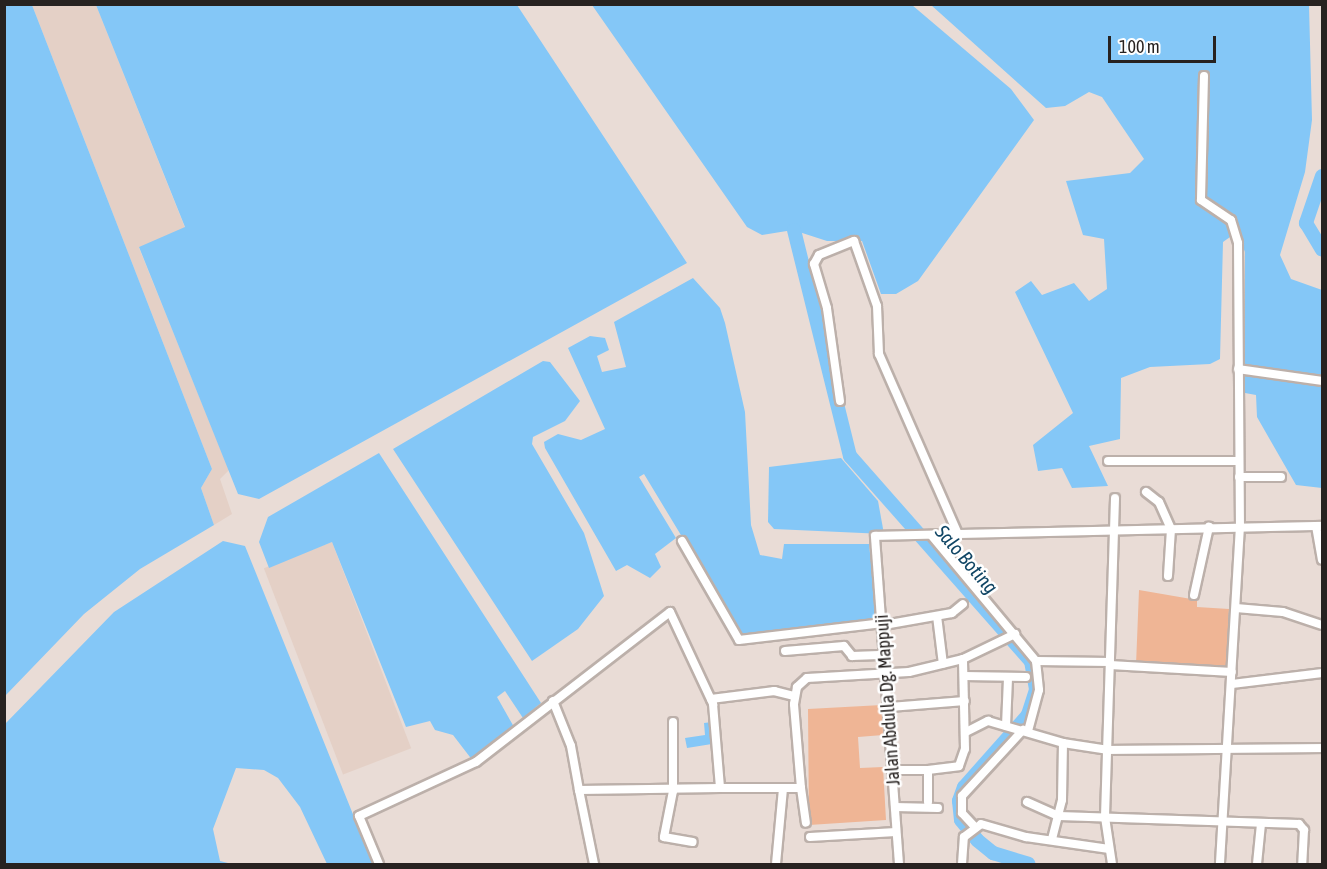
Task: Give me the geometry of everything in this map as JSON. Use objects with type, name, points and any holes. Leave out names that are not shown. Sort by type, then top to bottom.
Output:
[{"type":"street","points":[[1204,76],[1201,200],[1231,220],[1238,243],[1240,526],[1220,864]]},
{"type":"street","points":[[840,401],[827,308],[814,260],[854,241],[877,306],[879,354],[958,534]]},
{"type":"street","points":[[1238,369],[1323,381]]},
{"type":"street","points":[[1108,461],[1238,461]]},
{"type":"street","points":[[1239,477],[1281,477]]},
{"type":"street","points":[[1146,492],[1159,502],[1171,529],[1168,576]]},
{"type":"street","points":[[1113,864],[1105,817],[1115,498]]},
{"type":"street","points":[[929,536],[1115,529],[1319,526],[1323,559]]},
{"type":"street","points":[[1194,596],[1209,527]]},
{"type":"street","name":"Jalan Abdulla Dg. Mappuji","points":[[899,864],[884,624],[875,536],[929,536]]},
{"type":"street","points":[[929,536],[1036,661],[1039,690],[1024,730],[963,793],[962,813],[973,828]]},
{"type":"street","points":[[682,541],[739,640],[937,616],[963,604]]},
{"type":"street","points":[[1236,608],[1283,612],[1323,625]]},
{"type":"street","points":[[379,864],[358,816],[476,762],[670,612],[711,699],[720,788]]},
{"type":"street","points":[[937,616],[943,664]]},
{"type":"street","points":[[806,823],[794,696],[801,682],[817,676],[887,676],[943,664],[963,659],[1014,635]]},
{"type":"street","points":[[784,651],[844,646],[852,656],[886,655]]},
{"type":"street","points":[[894,770],[928,770],[959,766],[966,732],[963,659]]},
{"type":"street","points":[[1036,661],[1110,663],[1232,672]]},
{"type":"street","points":[[1232,684],[1323,673]]},
{"type":"street","points":[[964,676],[1026,677]]},
{"type":"street","points":[[1008,678],[1008,726]]},
{"type":"street","points":[[711,699],[774,691],[794,696]]},
{"type":"street","points":[[554,701],[571,746],[594,864]]},
{"type":"street","points":[[890,707],[965,701]]},
{"type":"street","points":[[966,732],[986,721],[1063,743],[1108,750],[1322,750]]},
{"type":"street","points":[[673,722],[673,791],[664,837],[693,842]]},
{"type":"street","points":[[1052,840],[1059,816],[1063,743]]},
{"type":"street","points":[[928,770],[928,802]]},
{"type":"street","points":[[579,790],[673,791],[720,788],[801,788]]},
{"type":"street","points":[[776,864],[783,788]]},
{"type":"street","points":[[1027,802],[1059,816],[1302,825],[1302,864]]},
{"type":"street","points":[[895,807],[938,808]]},
{"type":"street","points":[[962,864],[964,837],[981,824],[1052,840],[1109,849]]},
{"type":"street","points":[[1257,864],[1261,824]]},
{"type":"street","points":[[810,837],[896,832]]},
{"type":"shaded area","points":[[32,5],[96,5],[185,228],[139,248],[229,470],[220,479],[232,514],[214,525],[201,488],[212,469]]},
{"type":"shaded area","points":[[332,542],[411,748],[343,774],[264,568]]},
{"type":"shaded area","points":[[1139,590],[1197,600],[1197,607],[1229,609],[1226,670],[1136,665]]},
{"type":"shaded area","points":[[882,705],[883,735],[858,737],[860,768],[883,767],[886,820],[809,825],[808,709]]},
{"type":"water","points":[[4,5],[32,5],[212,469],[201,488],[214,525],[140,569],[84,614],[5,696]]},
{"type":"water","points":[[96,5],[517,5],[687,263],[259,499],[238,494],[139,247],[185,227]]},
{"type":"water","points":[[592,5],[912,5],[1011,89],[1034,120],[918,281],[896,294],[881,294],[862,241],[827,241],[793,230],[762,235],[747,227]]},
{"type":"water","points":[[931,5],[1309,5],[1312,120],[1305,172],[1280,255],[1291,279],[1322,290],[1322,488],[1296,485],[1257,417],[1256,395],[1245,393],[1245,252],[1237,232],[1223,242],[1220,359],[1210,364],[1150,367],[1121,378],[1120,439],[1089,446],[1108,486],[1072,488],[1062,468],[1038,471],[1033,445],[1073,413],[1015,292],[1031,281],[1042,295],[1074,283],[1089,301],[1107,289],[1104,239],[1083,235],[1066,181],[1130,173],[1144,159],[1102,97],[1089,92],[1065,106],[1046,108]]},
{"type":"water","points":[[693,278],[720,308],[725,323],[745,412],[751,525],[760,555],[782,559],[784,544],[869,544],[877,617],[873,622],[742,636],[644,474],[639,477],[676,538],[655,554],[661,567],[650,578],[627,565],[616,571],[545,448],[544,442],[558,434],[581,440],[605,429],[568,348],[590,336],[605,338],[609,350],[597,356],[602,372],[626,367],[614,322]]},
{"type":"water","points":[[543,361],[550,362],[580,401],[565,421],[533,437],[532,444],[584,533],[604,596],[578,629],[532,661],[393,449]]},
{"type":"water","points":[[379,453],[541,703],[523,718],[505,691],[497,697],[514,727],[473,761],[453,735],[435,730],[430,721],[406,727],[332,542],[269,568],[259,542],[268,517]]},
{"type":"water","points":[[841,458],[878,501],[884,534],[774,529],[768,522],[769,467]]},
{"type":"water","points":[[223,541],[245,546],[373,864],[327,864],[300,807],[278,778],[264,770],[236,768],[213,829],[220,861],[232,864],[5,864],[5,724],[114,612]]},
{"type":"water","points":[[712,722],[718,743],[687,748],[685,738],[705,735],[704,723]]},
{"type":"waterway","name":"Salo Boting","points":[[1322,176],[1306,223],[1322,250]]},
{"type":"waterway","name":"Salo Boting","points":[[794,230],[850,456],[1031,661],[1036,690],[1028,715],[964,787],[959,801],[961,820],[977,840],[993,853],[1028,864]]}]
